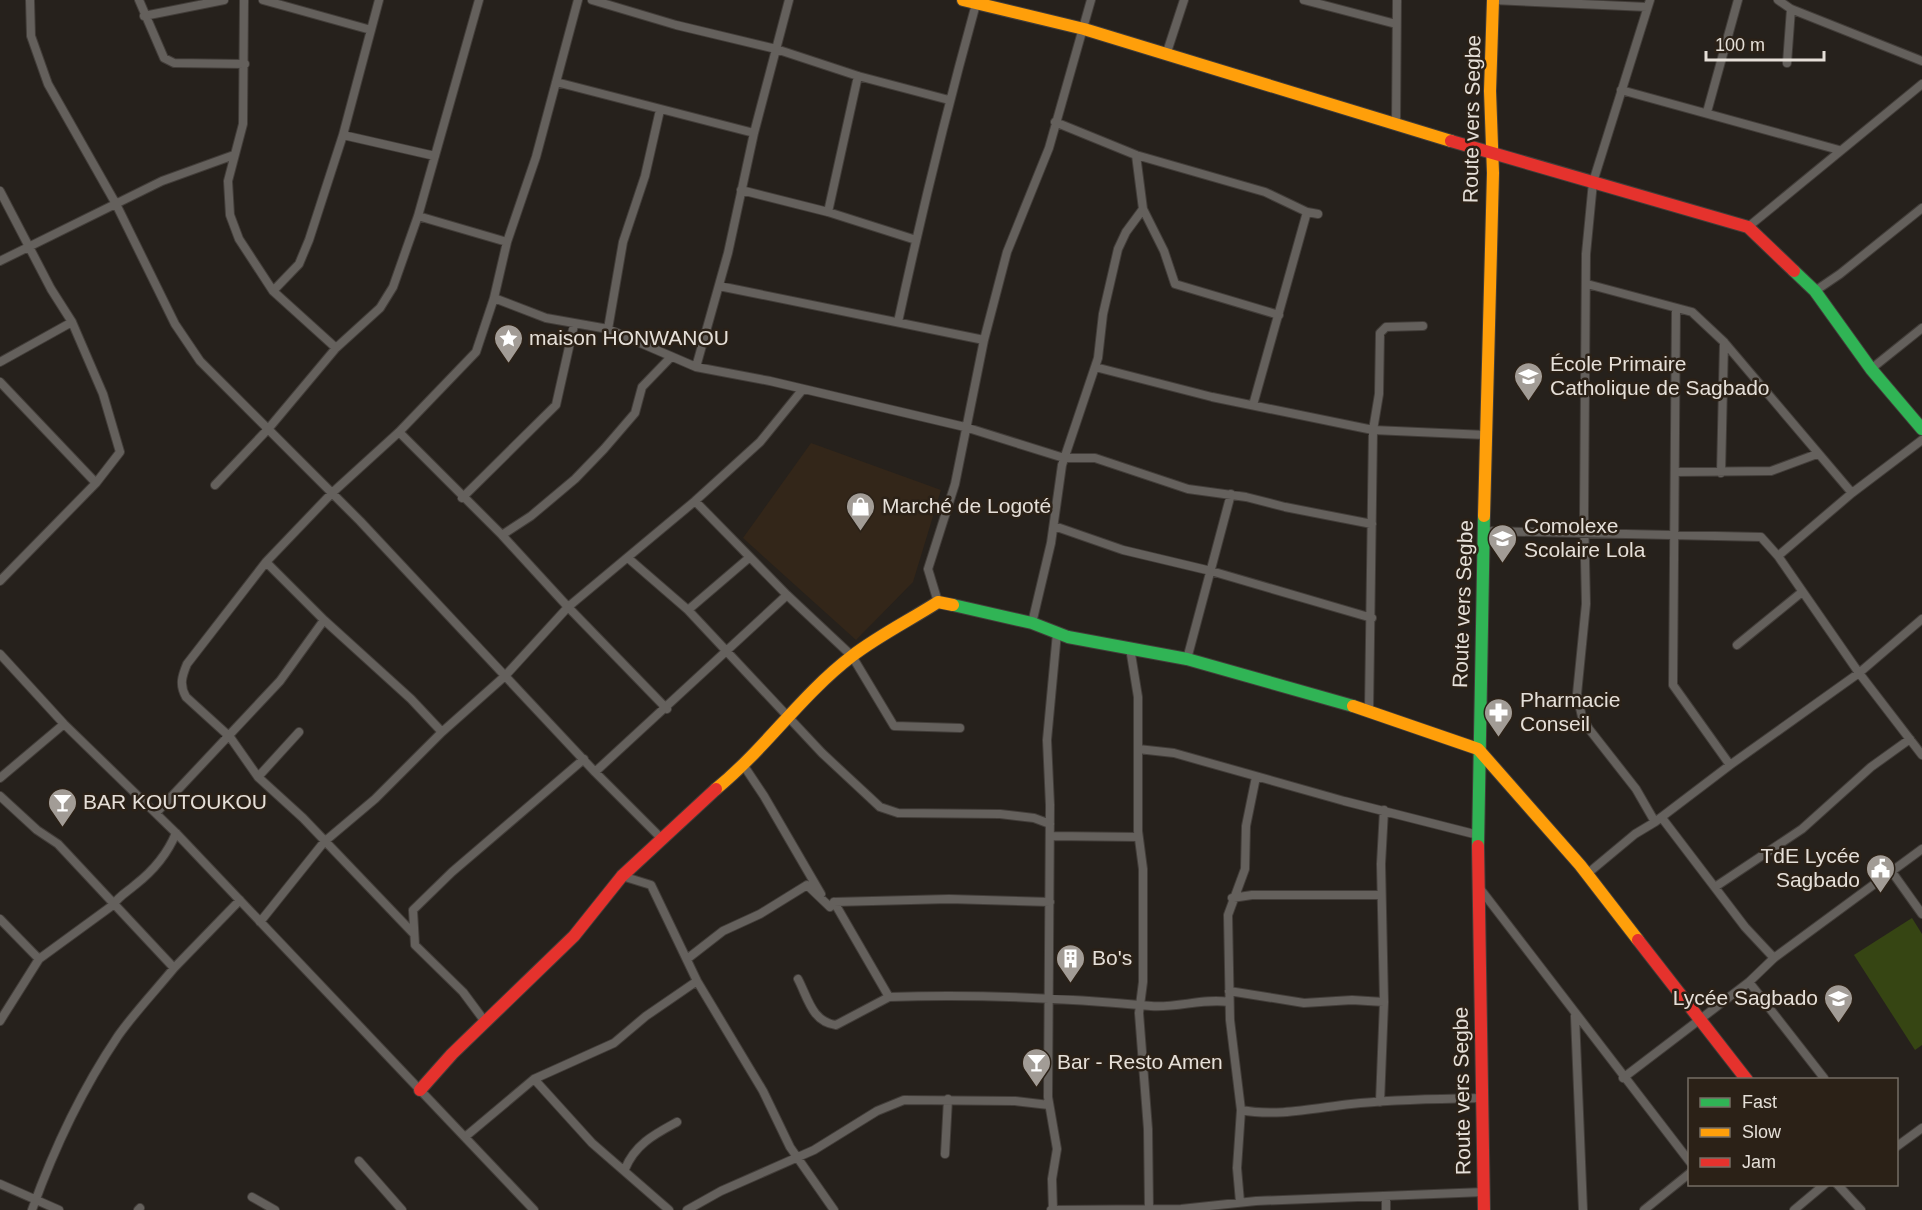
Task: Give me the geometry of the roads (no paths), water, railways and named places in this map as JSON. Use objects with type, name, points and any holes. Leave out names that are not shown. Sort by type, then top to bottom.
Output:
[{"type":"street","points":[[30,0],[31,36],[37,58],[71,126],[116,204],[175,324],[200,361],[332,493],[662,839]]},
{"type":"street","points":[[139,0],[164,58],[174,63],[245,64]]},
{"type":"street","points":[[144,16],[224,0]]},
{"type":"street","points":[[244,0],[243,123],[226,196],[230,215],[239,239],[273,291],[336,348]]},
{"type":"street","points":[[263,0],[371,30]]},
{"type":"street","points":[[273,291],[299,264],[343,135],[379,0]]},
{"type":"street","points":[[215,485],[269,428],[336,348],[380,308],[393,287],[418,216],[479,0]]},
{"type":"street","points":[[413,933],[303,818],[258,777],[230,737],[186,697],[182,690],[182,675],[266,562],[332,493],[399,432],[476,352],[494,298],[507,242],[536,157],[578,0]]},
{"type":"street","points":[[592,0],[676,25],[776,49],[858,76],[949,100]]},
{"type":"street","points":[[696,367],[719,286],[754,134],[789,0]]},
{"type":"street","points":[[963,0],[1084,29],[1492,154],[1748,227],[1815,291],[1871,369],[1922,429]]},
{"type":"street","points":[[938,602],[928,568],[955,484],[984,340],[1007,252],[1049,148],[1084,29],[1090,0]]},
{"type":"street","points":[[1166,56],[1184,0]]},
{"type":"street","points":[[1304,0],[1396,24]]},
{"type":"street","points":[[1396,125],[1397,0]]},
{"type":"street","points":[[1494,0],[1649,4],[1593,182],[1586,254],[1586,604],[1578,702],[1589,729],[1745,927],[1774,958]]},
{"type":"street","name":"Route vers Segbe","points":[[1484,1210],[1478,749],[1485,531],[1492,154],[1490,91],[1494,0]]},
{"type":"street","points":[[1707,111],[1738,0]]},
{"type":"street","points":[[1778,0],[1791,9],[1922,61]]},
{"type":"street","points":[[898,322],[934,173],[938,142],[976,4]]},
{"type":"street","points":[[1787,63],[1791,9]]},
{"type":"street","points":[[828,212],[858,76]]},
{"type":"street","points":[[556,82],[754,134]]},
{"type":"street","points":[[1748,227],[1922,84]]},
{"type":"street","points":[[1621,90],[1707,111],[1839,150]]},
{"type":"street","points":[[608,330],[623,242],[645,176],[660,110]]},
{"type":"street","points":[[1055,122],[1136,155],[1265,192],[1307,212],[1318,214]]},
{"type":"street","points":[[343,135],[435,156]]},
{"type":"street","points":[[0,261],[162,181],[234,155]]},
{"type":"street","points":[[1136,155],[1143,209],[1164,251],[1174,284],[1279,315]]},
{"type":"street","points":[[741,190],[828,212],[916,240]]},
{"type":"street","points":[[0,191],[72,322],[103,394],[120,452],[96,483],[0,581]]},
{"type":"street","points":[[1815,291],[1840,274],[1922,208]]},
{"type":"street","points":[[1032,623],[1054,526],[1064,458],[1095,367],[1119,249],[1126,232],[1143,209]]},
{"type":"street","points":[[1253,405],[1307,212]]},
{"type":"street","points":[[418,216],[507,242]]},
{"type":"street","points":[[1587,284],[1692,312],[1724,342],[1852,493]]},
{"type":"street","points":[[719,286],[984,340]]},
{"type":"street","points":[[494,298],[574,325],[608,330],[696,367],[803,389],[965,427],[1064,458],[1095,458],[1167,483],[1372,524]]},
{"type":"street","points":[[1676,308],[1673,685],[1730,765]]},
{"type":"street","points":[[0,362],[72,322]]},
{"type":"street","points":[[462,498],[556,405],[574,325]]},
{"type":"street","points":[[1369,710],[1373,430],[1379,394],[1381,330],[1386,327],[1423,326]]},
{"type":"street","points":[[1871,369],[1922,328]]},
{"type":"street","points":[[1721,473],[1724,342]]},
{"type":"street","points":[[502,535],[549,501],[604,449],[634,413],[642,387],[671,357]]},
{"type":"street","points":[[1095,367],[1212,397],[1373,430],[1486,435]]},
{"type":"street","points":[[0,382],[96,483]]},
{"type":"street","points":[[260,921],[324,842],[375,799],[442,732],[505,675],[568,607],[695,501],[760,442],[803,389]]},
{"type":"street","points":[[399,432],[462,498],[502,535],[667,709]]},
{"type":"street","points":[[1778,556],[1852,493],[1922,440]]},
{"type":"street","points":[[1675,472],[1771,471],[1817,454]]},
{"type":"street","points":[[1186,658],[1231,494]]},
{"type":"street","points":[[695,501],[787,595],[852,656],[894,726],[960,728]]},
{"type":"street","points":[[1054,526],[1123,550],[1211,571],[1372,618]]},
{"type":"street","points":[[1485,531],[1761,537],[1778,556],[1859,673],[1922,755]]},
{"type":"street","points":[[688,610],[750,557]]},
{"type":"street","points":[[628,558],[688,610],[822,753],[887,811],[913,814],[1020,815],[1050,824]]},
{"type":"street","points":[[266,562],[324,620],[411,699],[442,732]]},
{"type":"street","points":[[1737,645],[1802,592]]},
{"type":"street","points":[[596,772],[667,709],[724,651],[787,595]]},
{"type":"street","points":[[420,1090],[452,1054],[574,936],[622,876],[691,810],[744,766],[788,715],[852,656],[938,602],[1032,623],[1057,633],[1186,658],[1369,710],[1478,749],[1587,874],[1745,1078]]},
{"type":"street","points":[[1587,874],[1635,834],[1659,820],[1730,765],[1859,673],[1922,619]]},
{"type":"street","points":[[156,813],[230,737],[280,681],[324,620]]},
{"type":"street","points":[[1057,633],[1047,740],[1050,824],[1049,1105],[1056,1135],[1052,1210],[1181,1209],[1240,1202],[1484,1192]]},
{"type":"street","points":[[1130,648],[1138,687],[1138,837],[1143,869],[1143,982],[1140,1004],[1142,1077],[1148,1129],[1149,1209]]},
{"type":"street","points":[[0,654],[64,724],[176,833],[534,1210]]},
{"type":"street","points":[[0,778],[64,724]]},
{"type":"street","points":[[258,777],[300,732]]},
{"type":"street","points":[[1715,887],[1802,829],[1871,767],[1910,739]]},
{"type":"street","points":[[1138,749],[1174,753],[1256,777],[1478,835]]},
{"type":"street","points":[[486,1023],[463,992],[415,945],[413,910],[452,872],[584,759]]},
{"type":"street","points":[[744,766],[890,997]]},
{"type":"street","points":[[1240,1202],[1237,1157],[1241,1110],[1229,1002],[1228,915],[1232,898],[1245,869],[1246,826],[1256,777]]},
{"type":"street","points":[[0,796],[38,830],[58,844],[174,968]]},
{"type":"street","points":[[1380,1102],[1384,1002],[1381,895],[1384,810]]},
{"type":"street","points":[[0,1021],[39,959],[113,905],[118,897],[156,866],[176,833]]},
{"type":"street","points":[[1050,836],[1138,837]]},
{"type":"street","points":[[1623,1078],[1749,981],[1774,958],[1922,849]]},
{"type":"street","points":[[1892,872],[1922,914]]},
{"type":"street","points":[[622,876],[651,885],[697,981],[763,1091],[798,1158],[834,1210]]},
{"type":"street","points":[[687,959],[723,931],[760,914],[807,885],[832,905],[948,899],[1050,902]]},
{"type":"street","points":[[1478,885],[1688,1161]]},
{"type":"street","points":[[1232,898],[1252,895],[1381,895]]},
{"type":"street","points":[[32,1210],[70,1121],[119,1034],[174,968],[240,900]]},
{"type":"street","points":[[0,918],[39,959]]},
{"type":"street","points":[[798,979],[814,1012],[821,1021],[836,1025],[890,997],[1049,1000],[1159,1006],[1210,1000],[1229,1002]]},
{"type":"street","points":[[465,1137],[534,1079],[614,1043],[646,1016],[697,981]]},
{"type":"street","points":[[1749,981],[1824,1078]]},
{"type":"street","points":[[1229,991],[1304,1003],[1352,1000],[1384,1002]]},
{"type":"street","points":[[1575,1014],[1583,1210]]},
{"type":"street","points":[[534,1079],[592,1143],[625,1169],[669,1210]]},
{"type":"street","points":[[1241,1110],[1253,1112],[1311,1110],[1380,1102],[1481,1098]]},
{"type":"street","points":[[945,1154],[948,1099]]},
{"type":"street","points":[[687,1210],[781,1163],[798,1158],[887,1105],[904,1100],[1015,1101],[1049,1105]]},
{"type":"street","points":[[625,1169],[641,1144],[678,1122]]},
{"type":"street","points":[[1898,1146],[1922,1128]]},
{"type":"street","points":[[359,1161],[402,1210]]},
{"type":"street","points":[[1644,1210],[1688,1174]]},
{"type":"street","points":[[0,1184],[59,1210]]},
{"type":"street","points":[[1794,1210],[1824,1186]]},
{"type":"street","points":[[1840,1188],[1861,1210]]},
{"type":"street","points":[[1386,1196],[1386,1210]]},
{"type":"street","points":[[252,1197],[275,1210]]},
{"type":"place","name":"maison HONWANOU","points":[[508,364]]},
{"type":"place","name":"École Primaire Catholique de Sagbado","points":[[1529,402]]},
{"type":"place","name":"Marché de Logoté","points":[[861,532]]},
{"type":"place","name":"Comolexe Scolaire Lola","points":[[1503,564]]},
{"type":"place","name":"Pharmacie Conseil","points":[[1499,738]]},
{"type":"place","name":"BAR KOUTOUKOU","points":[[62,828]]},
{"type":"place","name":"TdE Lycée Sagbado","points":[[1881,894]]},
{"type":"place","name":"Bo's","points":[[1071,984]]},
{"type":"place","name":"Lycée Sagbado","points":[[1839,1024]]},
{"type":"place","name":"Bar - Resto Amen","points":[[1036,1088]]}]
